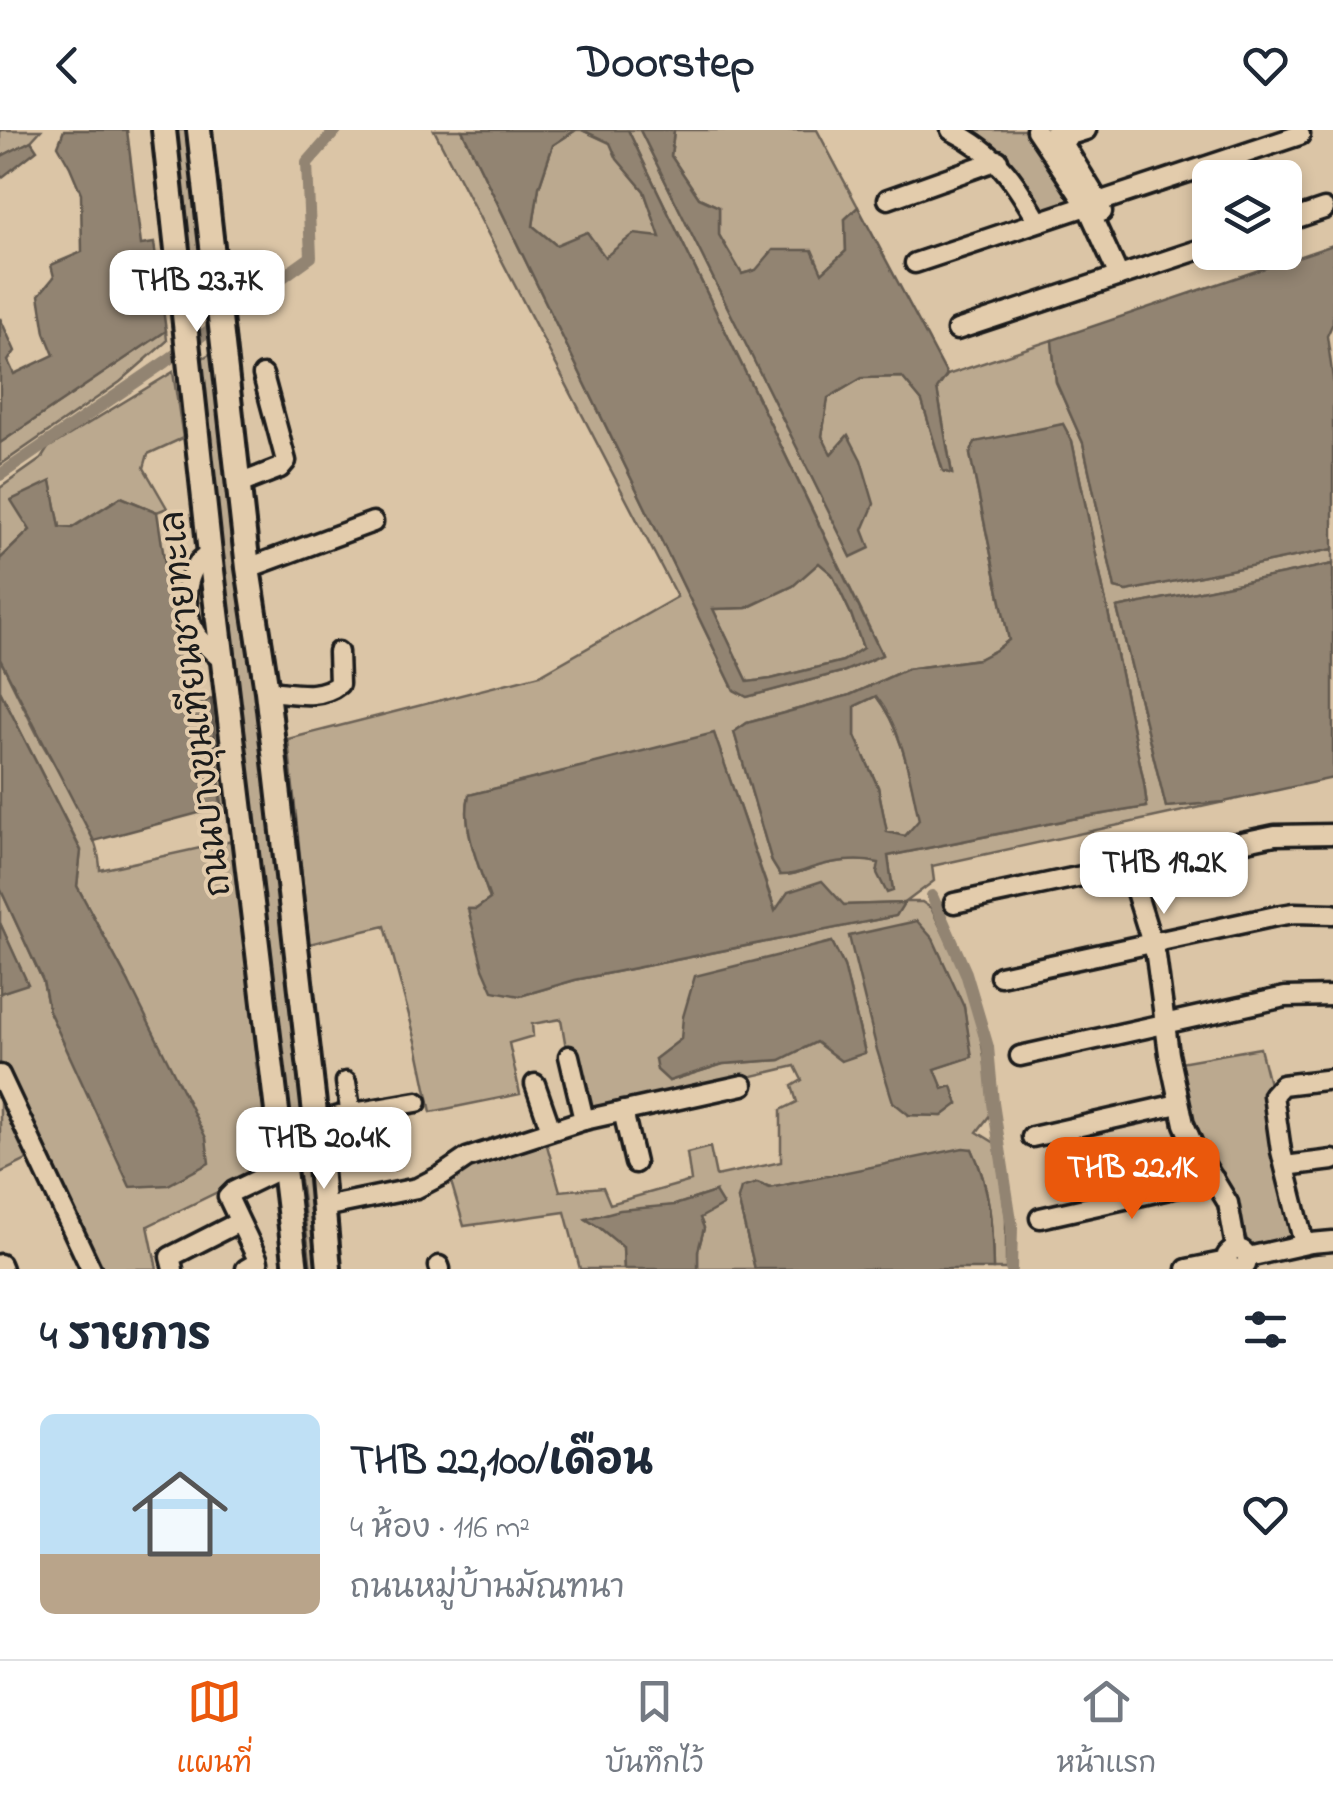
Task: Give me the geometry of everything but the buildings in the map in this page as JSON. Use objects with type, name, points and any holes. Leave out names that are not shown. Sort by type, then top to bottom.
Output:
[{"type":"main road","name":"ถนนบางขุนเทียนชายทะเล","points":[[164,130],[210,554],[296,1269]]},
{"type":"main road","name":"ถนนบางขุนเทียนชายทะเล","points":[[198,130],[316,1122],[329,1269]]},
{"type":"main road","points":[[280,1130],[295,1176],[306,1269]]},
{"type":"street","points":[[951,130],[998,160],[1038,221]]},
{"type":"street","points":[[1086,130],[1050,135],[1093,204],[1119,276]]},
{"type":"street","points":[[915,263],[1300,135]]},
{"type":"street","points":[[888,198],[998,160]]},
{"type":"street","points":[[1302,216],[1324,209]]},
{"type":"street","points":[[957,330],[1192,252]]},
{"type":"street","points":[[239,484],[280,468],[286,461],[263,375]]},
{"type":"street","points":[[248,568],[373,522]]},
{"type":"street","points":[[266,691],[316,694],[334,689],[339,684],[338,652]]},
{"type":"street","points":[[954,904],[1275,835],[1333,834]]},
{"type":"street","points":[[1128,866],[1161,985],[1178,1104],[1194,1147],[1228,1204],[1238,1263]]},
{"type":"street","points":[[1000,976],[1276,916],[1333,914]]},
{"type":"street","points":[[1020,1056],[1286,997],[1333,996]]},
{"type":"street","points":[[569,1056],[584,1120]]},
{"type":"street","points":[[0,1075],[90,1269]]},
{"type":"street","points":[[1304,1244],[1273,1095],[1282,1086],[1333,1079]]},
{"type":"street","points":[[346,1082],[348,1114]]},
{"type":"street","points":[[535,1084],[551,1130]]},
{"type":"street","points":[[324,1207],[417,1188],[466,1158],[584,1120],[744,1085]]},
{"type":"street","points":[[316,1122],[417,1102]]},
{"type":"street","points":[[1032,1136],[1178,1104]]},
{"type":"street","points":[[623,1112],[635,1162]]},
{"type":"street","points":[[1285,1166],[1333,1160]]},
{"type":"street","points":[[246,1269],[258,1262],[228,1200],[230,1194],[284,1167]]},
{"type":"street","points":[[1040,1218],[1214,1179]]},
{"type":"street","points":[[173,1269],[170,1257],[239,1222]]},
{"type":"street","points":[[1187,1269],[1238,1263],[1304,1244],[1333,1241]]},
{"type":"shaded area","points":[[0,130],[41,130],[31,141],[0,157]]},
{"type":"shaded area","points":[[64,130],[127,130],[141,245],[154,243],[166,331],[0,443],[0,318],[15,351],[8,361],[14,374],[54,355],[45,333],[39,295],[54,277],[51,265],[82,252],[81,193],[58,146]]},
{"type":"shaded area","points":[[175,130],[187,130],[201,214],[211,304],[198,316],[190,280]]},
{"type":"shaded area","points":[[434,130],[462,130],[734,690],[747,697],[845,671],[882,654],[628,130],[640,130],[851,556],[863,530],[847,436],[830,455],[822,436],[828,398],[862,378],[902,377],[922,401],[943,471],[952,473],[937,389],[947,375],[1052,340],[1056,382],[1083,443],[1115,588],[1127,591],[1333,549],[1333,564],[1117,608],[1166,807],[1224,802],[932,866],[934,881],[906,902],[922,902],[931,908],[975,1012],[990,1115],[977,1132],[995,1143],[1006,1217],[1006,1269],[993,1269],[987,1193],[972,1149],[770,1188],[757,1183],[738,1199],[755,1269],[698,1269],[704,1228],[700,1218],[715,1192],[675,1205],[587,1220],[623,1247],[624,1269],[580,1269],[565,1212],[464,1226],[450,1178],[486,1158],[546,1142],[560,1191],[603,1187],[610,1204],[691,1181],[687,1153],[710,1147],[716,1176],[781,1162],[781,1110],[797,1102],[792,1086],[802,1080],[795,1066],[578,1117],[561,1019],[532,1024],[533,1036],[509,1043],[520,1094],[431,1112],[385,926],[309,944],[288,739],[540,675],[677,597]],"holes":[[[1063,424],[1072,441],[1147,807],[888,856],[893,891],[879,863],[871,861],[837,862],[780,875],[772,862],[734,732],[747,723],[850,695],[907,669],[979,659],[1009,640],[970,454]],[[714,734],[776,912],[903,903],[896,916],[575,980],[520,996],[469,909],[476,909],[490,899],[469,834],[469,795]],[[832,942],[844,966],[865,1052],[817,1042],[780,1060],[723,1064],[669,1081],[655,1059],[798,952]],[[964,1007],[971,1057],[934,1069],[943,1089],[958,1103],[942,1116],[909,1115]]]},
{"type":"shaded area","points":[[462,130],[576,130],[553,145],[539,187],[533,226],[556,245],[587,232],[605,257],[634,234],[660,237],[644,191],[617,159],[610,143],[582,130],[628,130],[882,655],[845,671],[747,697],[734,690]],"holes":[[[819,563],[832,574],[863,648],[843,661],[748,682],[713,609],[746,608],[793,586]]]},
{"type":"shaded area","points":[[576,130],[610,142],[618,159],[644,191],[661,238],[605,258],[556,245],[533,226],[539,187],[553,145]]},
{"type":"shaded area","points":[[640,130],[674,130],[671,156],[699,198],[719,207],[719,235],[742,274],[756,270],[773,250],[812,250],[822,273],[846,251],[845,219],[858,207],[947,375],[937,389],[952,474],[943,471],[922,401],[902,377],[862,378],[828,398],[822,436],[831,454],[848,435],[861,460],[874,504],[863,530],[870,548],[851,557]]},
{"type":"shaded area","points":[[674,130],[817,130],[858,207],[845,219],[846,251],[822,273],[756,270],[741,274],[719,235],[719,207],[699,198],[671,156]]},
{"type":"shaded area","points":[[958,130],[1027,130],[1078,198],[1076,204],[1043,217],[1009,162]]},
{"type":"shaded area","points":[[31,141],[37,150],[0,179],[0,157]]},
{"type":"shaded area","points":[[1333,245],[1333,323],[1327,336],[1333,379],[1333,549],[1127,591],[1115,588],[1083,443],[1056,382],[1052,340],[1259,270],[1302,270],[1302,255]]},
{"type":"shaded area","points":[[166,331],[167,341],[120,382],[0,465],[0,443]]},
{"type":"shaded area","points":[[217,350],[292,979],[305,1144],[321,1269],[311,1269],[288,1122],[213,489],[201,359]]},
{"type":"shaded area","points":[[173,372],[183,438],[148,454],[144,468],[167,508],[157,512],[121,497],[71,528],[60,527],[51,482],[30,530],[0,559],[0,488],[41,459],[48,448]]},
{"type":"shaded area","points":[[1063,424],[1072,441],[1147,807],[888,856],[893,891],[887,893],[877,873],[879,863],[871,861],[836,862],[780,875],[772,862],[734,732],[747,723],[850,695],[907,669],[979,659],[1009,640],[970,454],[975,442]],"holes":[[[876,696],[904,755],[919,820],[905,836],[887,832],[878,787],[855,736],[855,706]]]},
{"type":"shaded area","points":[[51,481],[60,527],[72,528],[121,497],[157,512],[187,709],[211,699],[221,807],[94,841],[0,659],[0,559],[30,530],[11,500]]},
{"type":"shaded area","points":[[818,562],[832,574],[863,648],[843,661],[748,682],[713,609],[747,608],[793,586]]},
{"type":"shaded area","points":[[1333,564],[1333,778],[1224,802],[1166,807],[1117,608]]},
{"type":"shaded area","points":[[0,659],[85,820],[100,870],[232,841],[259,1062],[256,1063],[270,1148],[269,1167],[148,1226],[157,1269],[96,1269],[0,1068],[0,993],[27,983],[0,923],[0,888],[43,981],[49,1011],[80,1075],[129,983],[77,886],[81,850],[0,691]]},
{"type":"shaded area","points":[[0,691],[81,851],[77,886],[206,1138],[209,1163],[168,1185],[130,1187],[49,1011],[43,981],[0,888]]},
{"type":"shaded area","points":[[217,696],[229,810],[223,813],[211,699]]},
{"type":"shaded area","points":[[876,696],[899,740],[920,820],[905,836],[887,833],[878,787],[855,736],[855,706]]},
{"type":"shaded area","points":[[714,733],[775,911],[788,892],[822,881],[844,905],[904,903],[896,916],[575,980],[520,996],[493,991],[468,909],[476,909],[490,899],[469,834],[469,795]]},
{"type":"shaded area","points":[[917,921],[933,939],[964,1007],[972,1057],[935,1069],[943,1089],[952,1086],[958,1104],[942,1116],[909,1115],[893,1102],[849,936]]},
{"type":"shaded area","points":[[0,923],[28,984],[0,993]]},
{"type":"shaded area","points":[[832,942],[844,966],[865,1053],[841,1061],[816,1042],[780,1060],[723,1064],[669,1081],[657,1070],[655,1059],[681,1039],[695,976]]},
{"type":"shaded area","points":[[1260,1048],[1271,1092],[1295,1242],[1250,1248],[1225,1180],[1190,1125],[1180,1062]]},
{"type":"shaded area","points":[[0,1093],[31,1158],[0,1173]]},
{"type":"shaded area","points":[[972,1149],[987,1193],[993,1269],[755,1269],[738,1199],[741,1188],[757,1183],[770,1188]]},
{"type":"shaded area","points":[[715,1192],[723,1205],[700,1218],[704,1228],[698,1269],[624,1269],[623,1247],[586,1219],[620,1210],[675,1205]]},
{"type":"waterway","points":[[0,475],[311,257],[307,163],[336,130]]},
{"type":"waterway","points":[[932,896],[966,973],[988,1047],[1012,1227],[1011,1269]]}]
